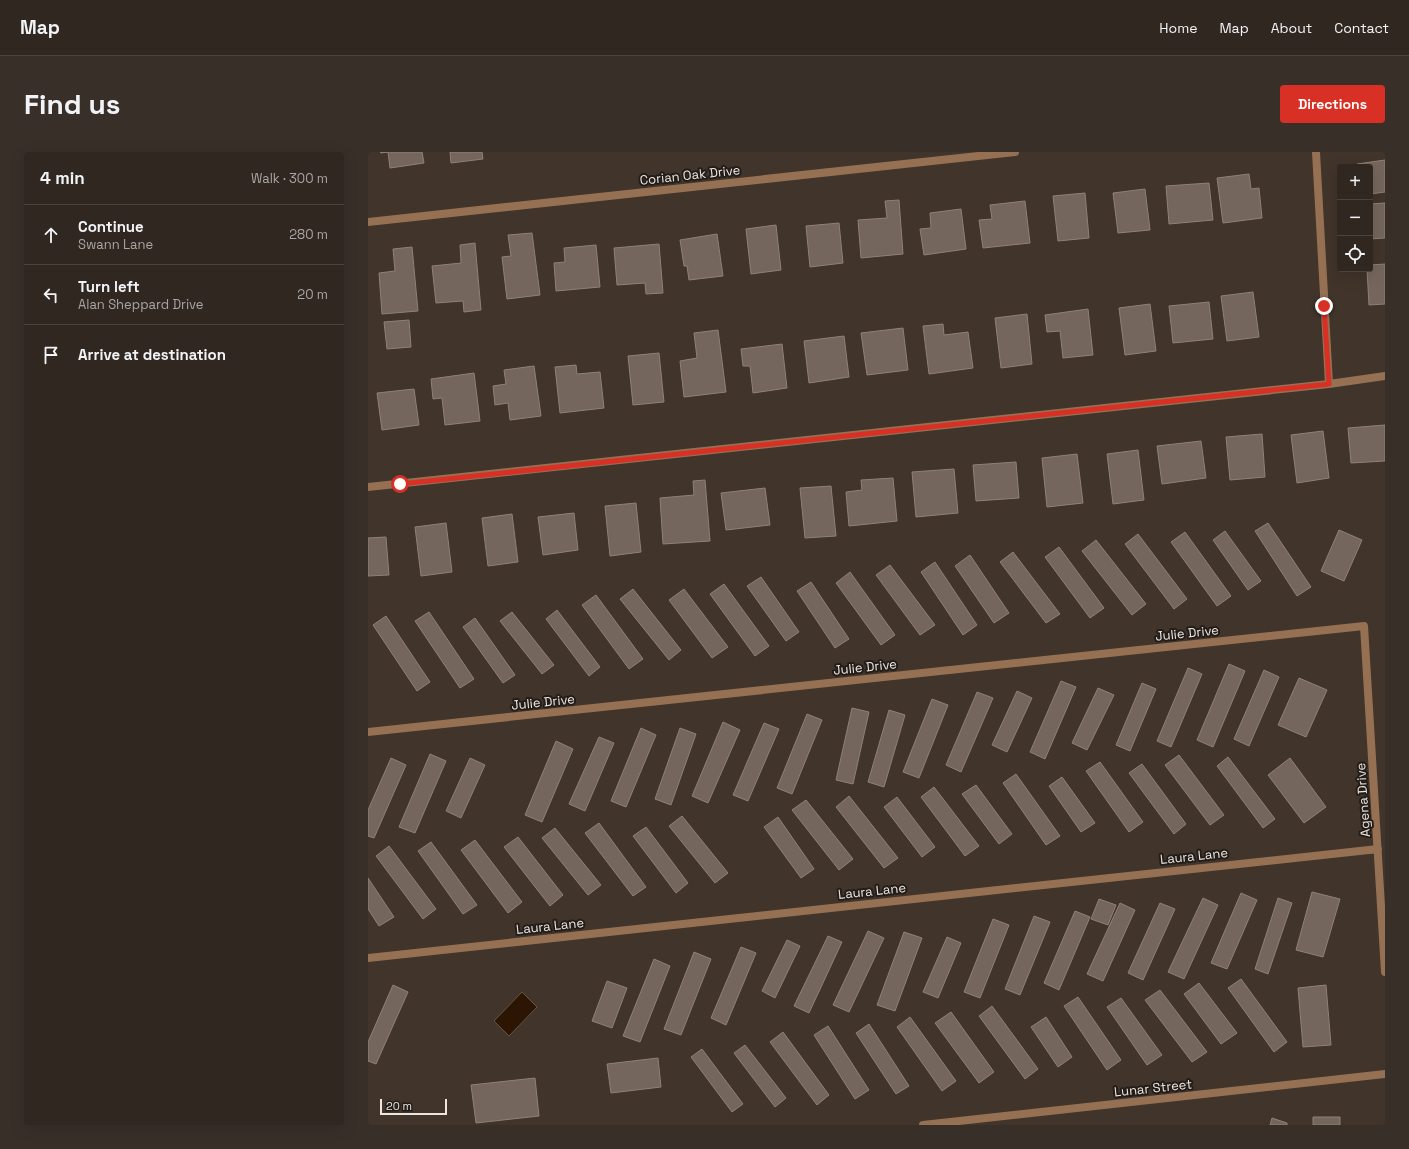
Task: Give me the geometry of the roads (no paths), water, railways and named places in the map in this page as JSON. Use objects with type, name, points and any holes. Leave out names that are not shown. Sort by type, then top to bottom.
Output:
[{"type":"street","name":"Corian Oak Drive","points":[[368,222],[1015,152]]},
{"type":"street","points":[[1316,152],[1329,384]]},
{"type":"street","points":[[368,487],[1329,384],[1385,376]]},
{"type":"street","name":"Julie Drive","points":[[368,732],[1364,626]]},
{"type":"street","name":"Agena Drive","points":[[1364,626],[1385,972]]},
{"type":"street","name":"Laura Lane","points":[[368,958],[1378,849]]},
{"type":"street","name":"Lunar Street","points":[[923,1125],[1385,1074]]}]
